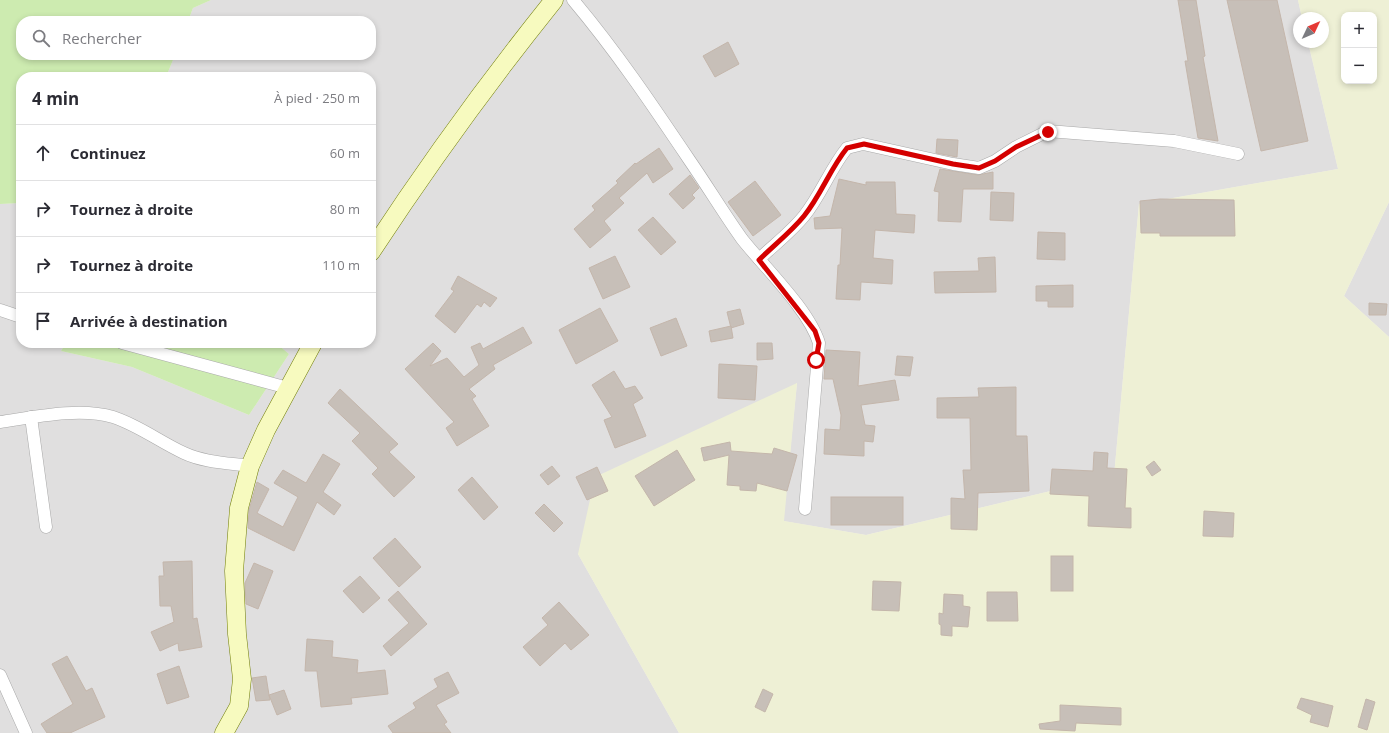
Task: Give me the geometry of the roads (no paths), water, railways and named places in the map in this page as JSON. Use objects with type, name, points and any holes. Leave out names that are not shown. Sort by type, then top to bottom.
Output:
[{"type":"street","points":[[376,244],[404,200],[510,54],[554,0]]},
{"type":"street","points":[[573,0],[608,42],[742,238],[804,314],[815,331],[819,343],[805,509]]},
{"type":"street","points":[[759,260],[804,216],[823,187],[836,162],[847,148],[864,144],[953,164],[979,168],[995,161],[1016,147],[1048,132],[1174,141],[1238,154]]},
{"type":"street","points":[[0,310],[16,315]]},
{"type":"street","points":[[140,348],[288,388]]},
{"type":"street","points":[[224,733],[239,706],[242,679],[237,634],[234,571],[239,508],[250,466],[266,430],[310,348]]},
{"type":"street","points":[[0,422],[31,417],[80,413],[112,417],[156,437],[184,453],[204,459],[250,466]]},
{"type":"street","points":[[31,417],[46,527]]},
{"type":"street","points":[[0,675],[26,733]]}]
